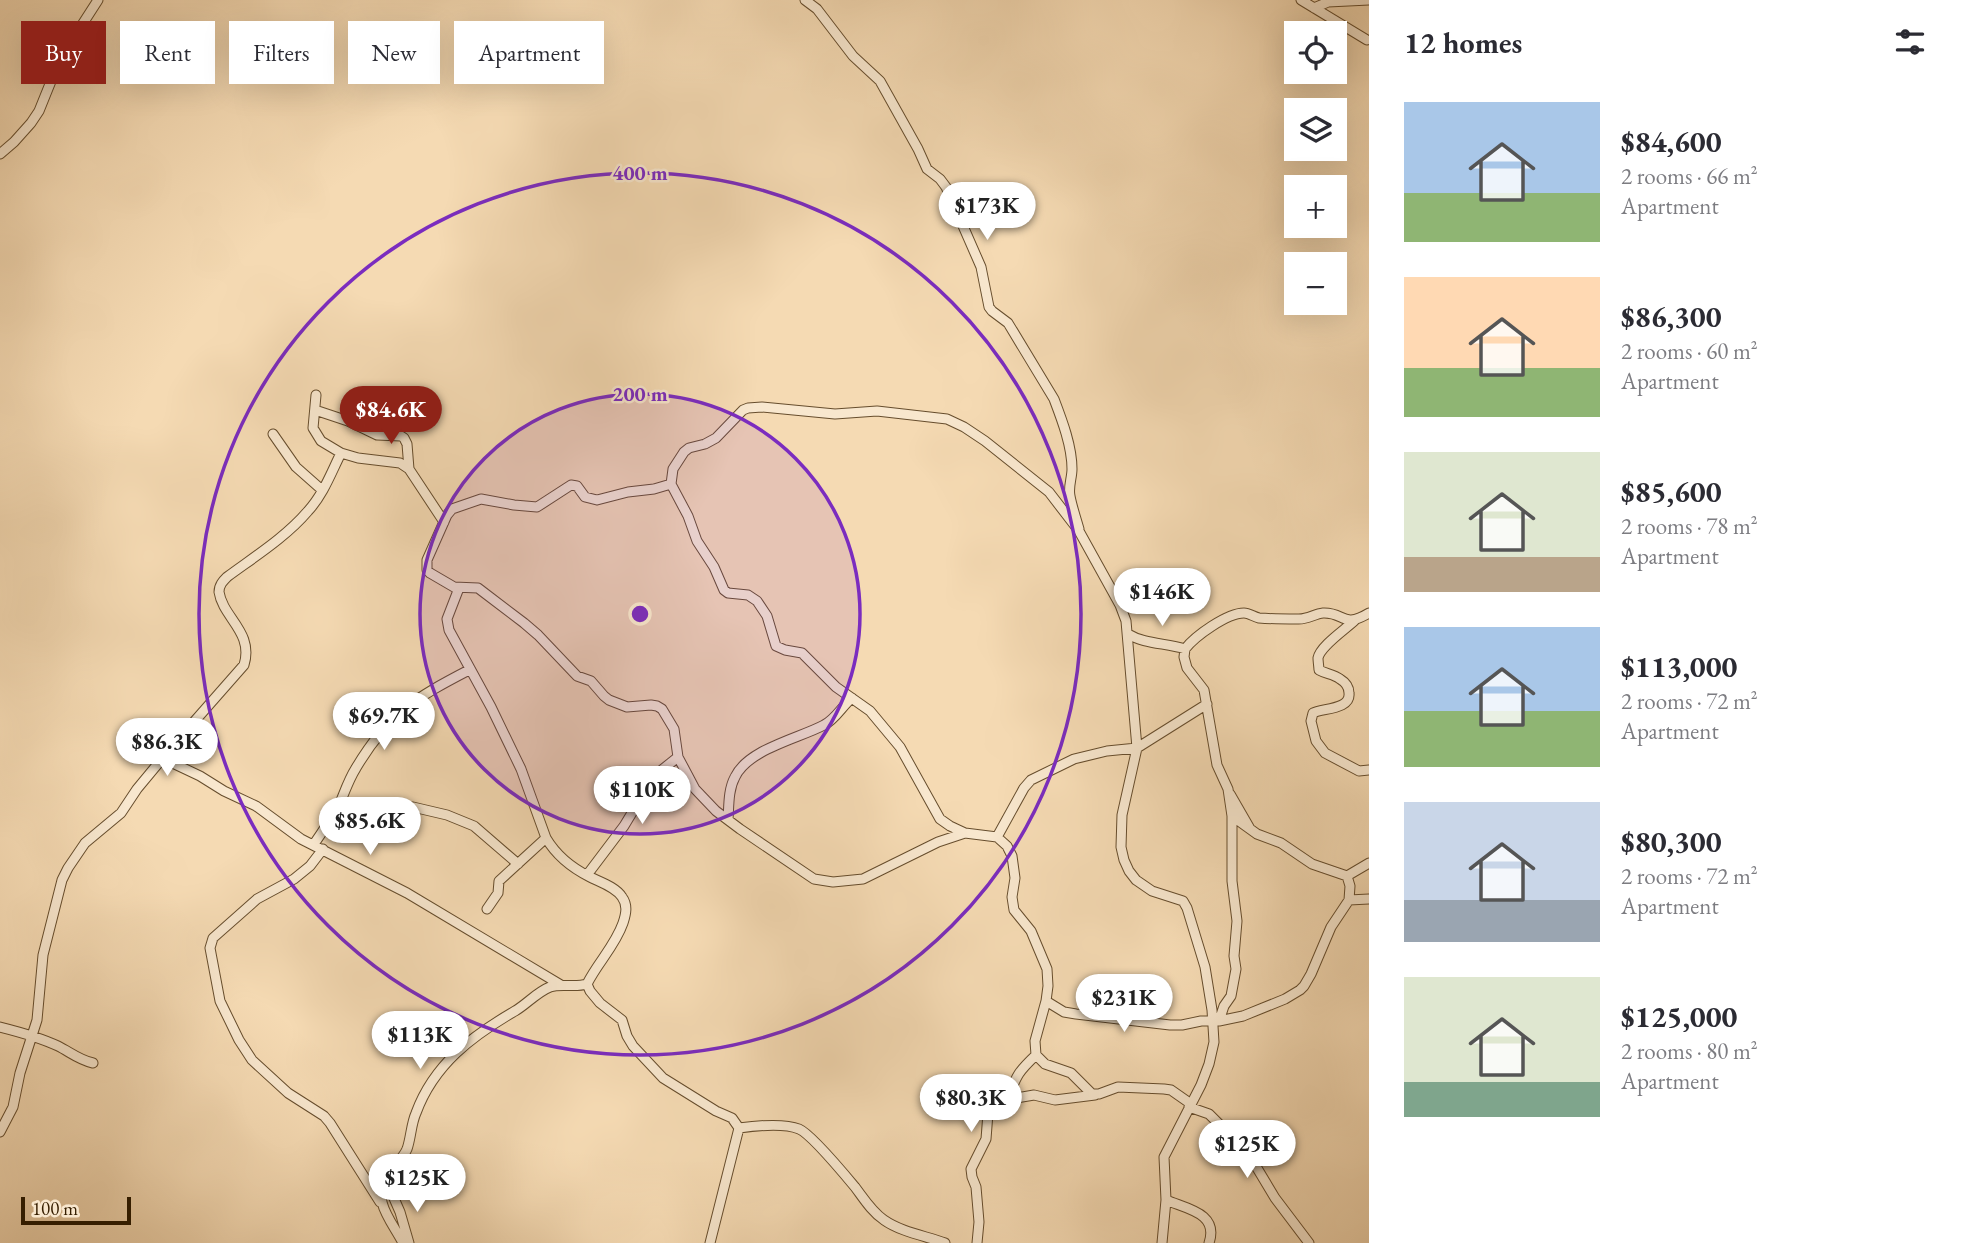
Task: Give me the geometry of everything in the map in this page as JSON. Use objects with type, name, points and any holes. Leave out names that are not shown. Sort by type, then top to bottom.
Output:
[{"type":"street","points":[[0,154],[15,142],[39,111],[60,59],[98,0]]},
{"type":"street","points":[[805,0],[817,9],[853,56],[880,81],[928,169],[940,178],[946,187],[964,232],[976,252],[989,307],[1008,323],[1054,399],[1070,449],[1070,497],[1079,531]]},
{"type":"street","points":[[1301,0],[1367,40]]},
{"type":"street","points":[[1314,8],[1328,2],[1369,0]]},
{"type":"street","points":[[316,395],[313,428],[330,448],[358,458],[400,463],[409,469],[444,522]]},
{"type":"street","points":[[1096,1095],[1071,1073],[1045,1064],[1036,1055],[1035,1041],[1046,1001],[1047,969],[1031,931],[1014,910],[1012,897],[1015,878],[1012,856],[1007,846],[997,837],[965,833],[940,819],[900,747],[870,711],[836,687],[802,653],[776,646],[767,616],[757,601],[748,595],[728,593],[724,590],[714,567],[697,541],[688,516],[671,484],[673,469],[684,452],[716,438],[743,410],[762,407],[835,414],[877,411],[932,416],[964,427],[1049,492],[1079,531],[1120,605],[1128,634],[1137,748],[1122,815],[1121,846],[1124,860],[1136,880],[1152,891],[1183,901],[1205,967],[1216,1021],[1213,1051],[1201,1084],[1164,1157],[1166,1200],[1162,1243]]},
{"type":"street","points":[[315,410],[348,421],[377,435],[404,438],[409,469]]},
{"type":"street","points":[[273,434],[296,467],[322,490]]},
{"type":"street","points":[[0,1132],[14,1102],[37,1020],[43,955],[62,880],[68,868],[85,843],[121,813],[171,748],[244,665],[246,646],[243,636],[220,595],[220,585],[308,511],[341,453]]},
{"type":"street","points":[[671,484],[597,500],[585,497],[577,486],[571,485],[543,504],[533,507],[481,499],[452,509],[427,560],[427,570],[458,588],[478,588],[538,635],[577,676],[591,681],[610,700],[628,707],[657,706],[666,713],[674,729],[678,757],[695,789],[728,821],[814,879],[833,882],[863,879],[938,842],[965,833]]},
{"type":"street","points":[[380,1202],[382,1184],[404,1155],[416,1110],[443,1066],[480,1032],[545,989],[587,984],[614,945],[626,912],[626,904],[618,891],[565,860],[546,838],[521,769],[449,630],[447,619],[458,588]]},
{"type":"street","points":[[1250,829],[1217,765],[1204,690],[1187,668],[1185,649],[1221,621],[1245,613],[1260,618],[1296,620],[1325,613],[1345,620],[1355,620]]},
{"type":"street","points":[[1369,613],[1355,620],[1325,647],[1318,658],[1319,670],[1344,682],[1349,698],[1336,708],[1312,713],[1311,722],[1316,741],[1325,753],[1359,771],[1369,770]]},
{"type":"street","points":[[1128,634],[1137,639],[1185,649]]},
{"type":"street","points":[[314,844],[340,802],[356,768],[390,721],[425,693],[469,670]]},
{"type":"street","points":[[728,821],[731,786],[740,770],[768,749],[824,725],[852,698]]},
{"type":"street","points":[[997,837],[1031,780],[1074,759],[1107,751],[1137,748],[1207,704]]},
{"type":"street","points":[[587,875],[624,826],[650,783],[678,757]]},
{"type":"street","points":[[164,759],[256,806],[289,831],[407,893],[561,985]]},
{"type":"street","points":[[1216,1021],[1231,996],[1236,969],[1234,956],[1237,921],[1232,881],[1230,793]]},
{"type":"street","points":[[340,802],[362,809],[413,807],[447,815],[474,826],[518,864]]},
{"type":"street","points":[[1232,816],[1263,837],[1281,843],[1312,863],[1347,876]]},
{"type":"street","points":[[487,909],[498,893],[499,881],[546,838]]},
{"type":"street","points":[[323,849],[294,879],[266,892],[213,938],[210,948],[220,1001],[252,1060],[288,1093],[324,1116],[380,1202],[403,1243]]},
{"type":"street","points":[[1347,876],[1369,863]]},
{"type":"street","points":[[1046,1001],[1064,1012],[1170,1025],[1216,1021],[1261,1010],[1300,990],[1311,974],[1331,927],[1349,900],[1350,886],[1347,876]]},
{"type":"street","points":[[1349,900],[1369,898]]},
{"type":"street","points":[[587,984],[600,1003],[622,1020],[633,1046],[663,1078],[732,1118],[739,1128],[710,1243]]},
{"type":"street","points":[[0,1027],[32,1035],[83,1061],[93,1063]]},
{"type":"street","points":[[1008,1097],[1014,1080],[1036,1055]]},
{"type":"street","points":[[977,1243],[979,1222],[976,1187],[971,1169],[986,1139],[990,1107],[1008,1097],[1034,1095],[1055,1100],[1096,1095],[1118,1087],[1171,1090],[1190,1105],[1209,1114],[1248,1153],[1275,1198],[1309,1243]]},
{"type":"street","points":[[739,1128],[792,1126],[800,1129],[814,1141],[884,1221],[945,1243]]},
{"type":"street","points":[[393,1196],[409,1243]]},
{"type":"street","points":[[1166,1200],[1205,1216],[1209,1224],[1209,1243]]}]
